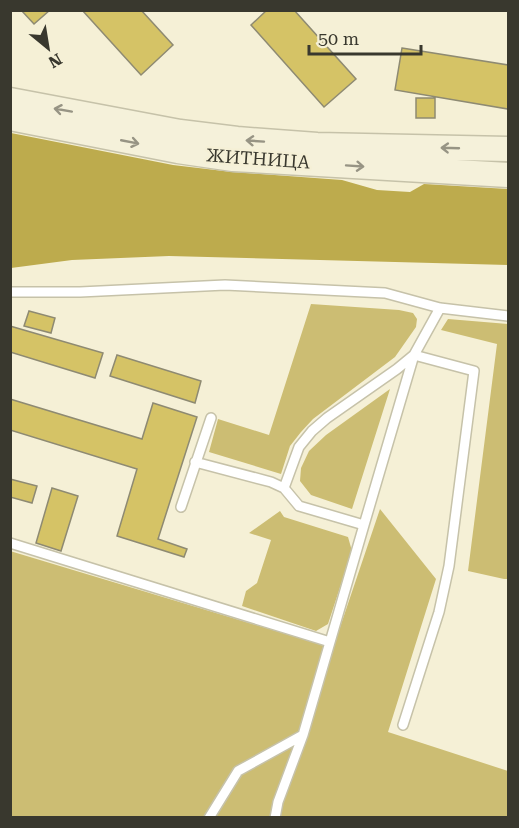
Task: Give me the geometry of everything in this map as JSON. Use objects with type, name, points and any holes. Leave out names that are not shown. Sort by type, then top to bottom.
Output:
[{"type":"street","name":"ЖИТНИЦА","points":[[10,100],[180,132],[237,140],[317,145],[508,149]]},
{"type":"street","name":"ЖИТНИЦА","points":[[10,118],[178,152],[233,159],[508,175]]},
{"type":"lane","points":[[10,292],[80,292],[225,285],[385,293],[441,308],[508,316]]},
{"type":"lane","points":[[275,818],[278,802],[303,735],[414,355],[441,308]]},
{"type":"lane","points":[[284,488],[299,447],[312,431],[414,355]]},
{"type":"lane","points":[[403,725],[439,612],[448,566],[474,371],[414,355]]},
{"type":"lane","points":[[180,507],[211,418]]},
{"type":"lane","points":[[195,462],[271,482],[284,488],[299,506],[364,525]]},
{"type":"lane","points":[[10,543],[330,642]]},
{"type":"lane","points":[[209,818],[238,771],[303,735]]},
{"type":"shaded area","points":[[11,133],[173,165],[342,180],[377,190],[410,192],[424,184],[508,189],[508,265],[169,256],[72,260],[11,268]]},
{"type":"shaded area","points":[[311,304],[413,313],[417,319],[416,327],[395,357],[313,419],[301,432],[290,446],[281,474],[209,452],[218,419],[269,435]]},
{"type":"shaded area","points":[[448,319],[508,324],[508,579],[468,571],[497,344],[441,330]]},
{"type":"shaded area","points":[[390,389],[352,509],[311,495],[300,481],[301,468],[309,451],[326,435]]},
{"type":"shaded area","points":[[380,509],[436,579],[388,732],[508,771],[508,817],[11,817],[10,551],[333,648]]},
{"type":"shaded area","points":[[280,511],[284,517],[348,537],[352,551],[328,624],[316,631],[242,606],[246,591],[257,583],[271,540],[249,533]]},
{"type":"building","points":[[21,10],[50,10],[34,24]]},
{"type":"building","points":[[82,10],[141,10],[173,45],[141,75]]},
{"type":"building","points":[[267,10],[294,10],[356,79],[324,107],[251,25]]},
{"type":"building","points":[[402,48],[508,65],[508,109],[395,90]]},
{"type":"building","points":[[416,98],[435,98],[435,118],[416,118]]},
{"type":"building","points":[[29,311],[55,318],[51,333],[24,326]]},
{"type":"building","points":[[10,326],[103,353],[95,378],[10,352]]},
{"type":"building","points":[[117,355],[201,381],[195,403],[110,376]]},
{"type":"building","points":[[10,399],[142,439],[153,403],[197,417],[158,539],[187,549],[184,557],[117,536],[137,469],[10,430]]},
{"type":"building","points":[[10,479],[37,486],[32,503],[10,497]]},
{"type":"building","points":[[52,488],[78,496],[61,551],[36,543]]}]
